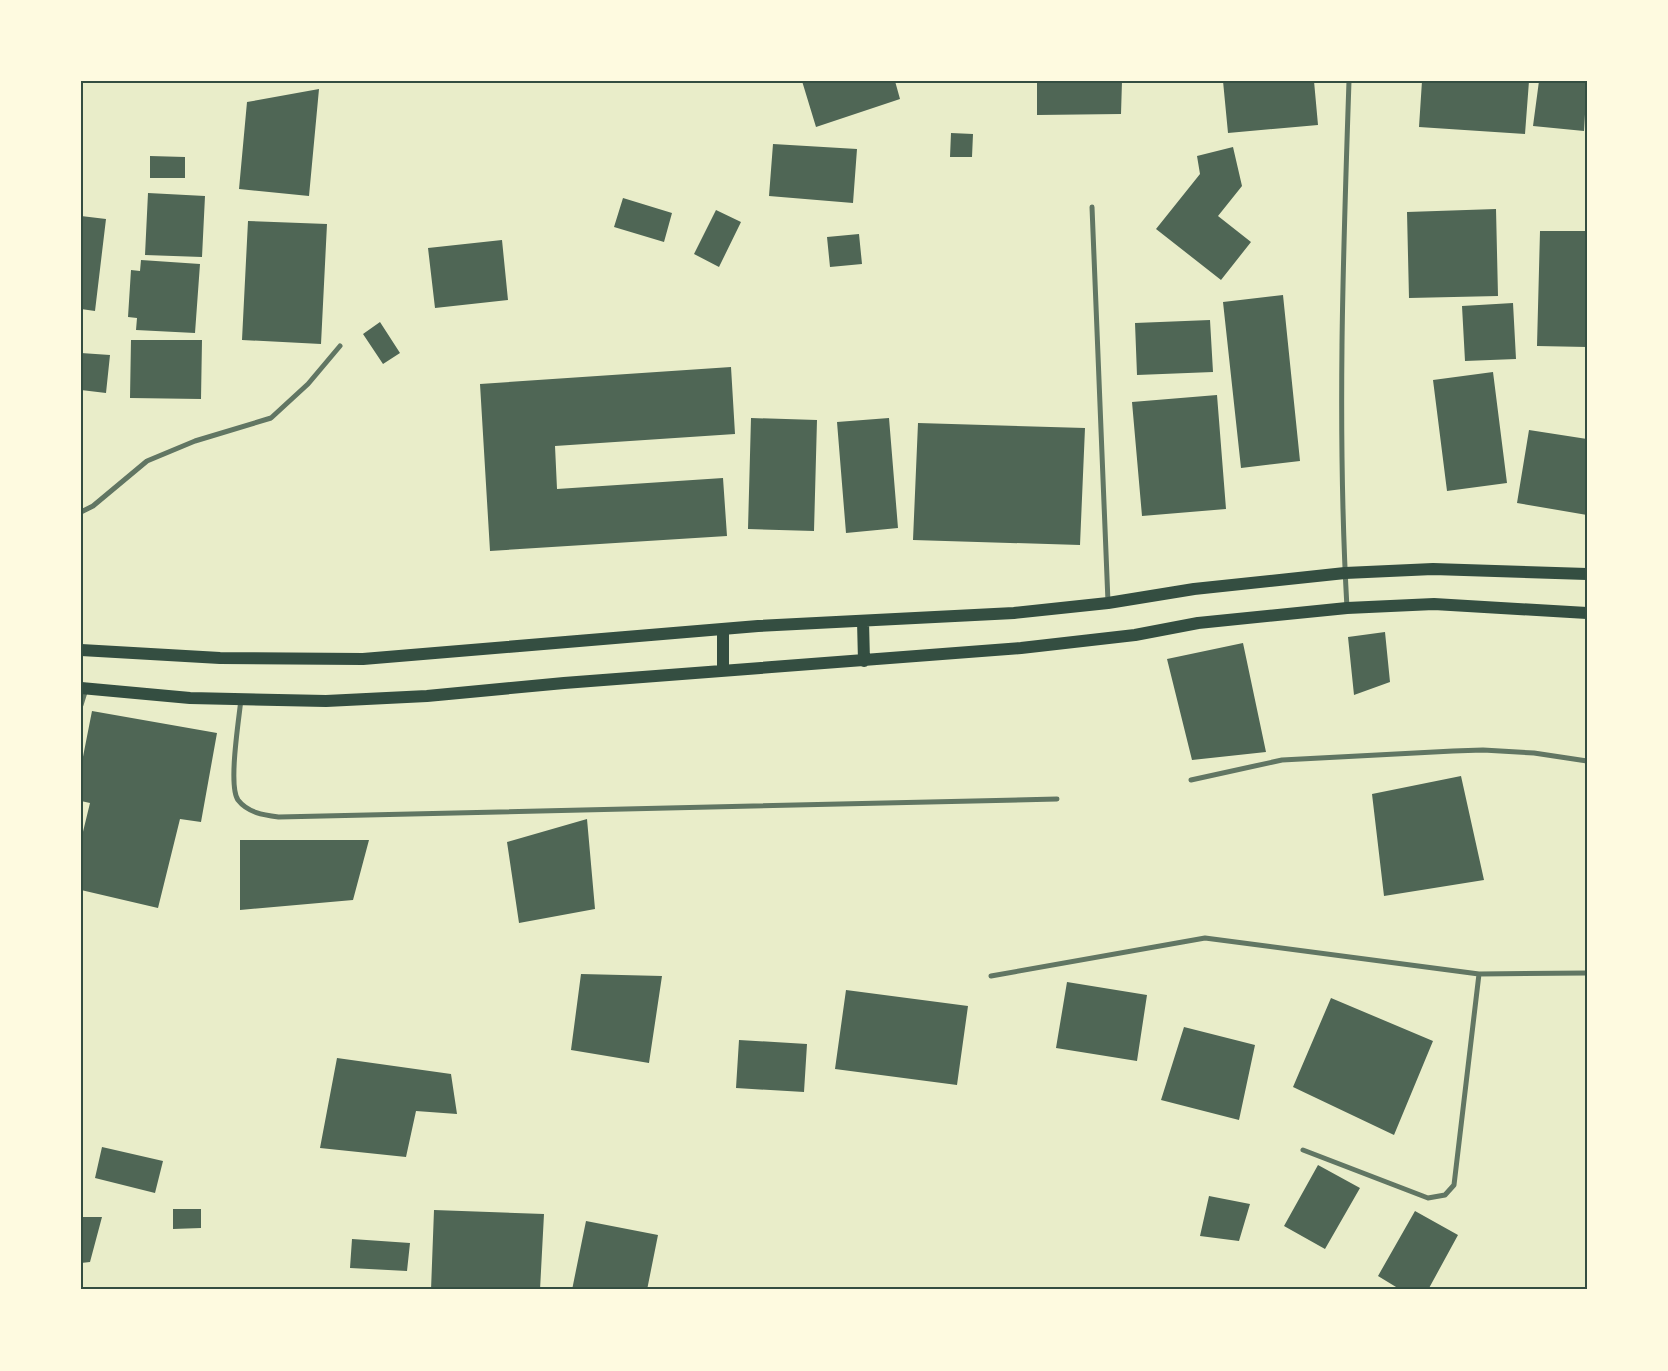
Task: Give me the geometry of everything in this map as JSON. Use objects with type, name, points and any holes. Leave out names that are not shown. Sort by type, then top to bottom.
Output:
[{"type":"main road","points":[[81,650],[220,658],[364,659],[723,629],[1014,613],[1108,603],[1194,589],[1345,573],[1434,569],[1587,574]]},
{"type":"main road","points":[[84,689],[190,698],[326,701],[427,696],[723,670],[864,661],[1030,647],[1134,634],[1198,623],[1347,608],[1434,604],[1587,613]]},
{"type":"main road","points":[[863,621],[864,661]]},
{"type":"main road","points":[[723,629],[723,670]]},
{"type":"street","points":[[1347,608],[1341,421],[1349,81]]},
{"type":"street","points":[[1092,208],[1108,603]]},
{"type":"street","points":[[81,512],[93,506],[147,462],[195,441],[271,418],[308,384],[340,346]]},
{"type":"street","points":[[81,705],[84,689]]},
{"type":"street","points":[[241,699],[233,780],[238,799],[255,814],[280,817],[1057,799]]},
{"type":"street","points":[[1191,780],[1282,760],[1483,750],[1534,753],[1587,761]]},
{"type":"street","points":[[991,976],[1205,938],[1479,974],[1587,973]]},
{"type":"street","points":[[1303,1150],[1428,1198],[1445,1195],[1454,1185],[1479,974]]},
{"type":"building","points":[[802,81],[895,81],[900,99],[816,127]]},
{"type":"building","points":[[1037,81],[1122,81],[1121,114],[1037,115]]},
{"type":"building","points":[[1223,81],[1314,81],[1318,125],[1228,133]]},
{"type":"building","points":[[1422,81],[1529,81],[1525,134],[1419,127]]},
{"type":"building","points":[[1539,81],[1587,81],[1584,131],[1533,126]]},
{"type":"building","points":[[319,89],[309,196],[239,189],[247,102]]},
{"type":"building","points":[[951,133],[973,134],[972,157],[950,157]]},
{"type":"building","points":[[773,144],[857,149],[853,203],[769,196]]},
{"type":"building","points":[[1233,147],[1242,186],[1218,216],[1251,242],[1221,280],[1156,229],[1200,174],[1197,156]]},
{"type":"building","points":[[150,156],[185,157],[185,178],[150,178]]},
{"type":"building","points":[[148,193],[205,196],[202,257],[145,255]]},
{"type":"building","points":[[623,198],[672,213],[664,242],[614,227]]},
{"type":"building","points":[[1496,209],[1498,296],[1409,298],[1407,212]]},
{"type":"building","points":[[716,210],[741,222],[719,267],[694,254]]},
{"type":"building","points":[[81,216],[106,219],[95,311],[81,309]]},
{"type":"building","points":[[248,221],[327,224],[321,344],[242,340]]},
{"type":"building","points":[[1540,231],[1587,231],[1587,347],[1537,346]]},
{"type":"building","points":[[859,234],[862,264],[830,267],[827,237]]},
{"type":"building","points":[[502,240],[508,300],[435,308],[428,248]]},
{"type":"building","points":[[141,260],[200,264],[195,333],[136,330],[137,318],[128,317],[131,270],[140,271]]},
{"type":"building","points":[[1283,295],[1300,461],[1241,468],[1223,302]]},
{"type":"building","points":[[1513,303],[1516,359],[1465,361],[1462,306]]},
{"type":"building","points":[[1210,320],[1213,372],[1137,375],[1135,323]]},
{"type":"building","points":[[380,322],[400,353],[383,364],[363,334]]},
{"type":"building","points":[[131,340],[202,340],[201,399],[130,398]]},
{"type":"building","points":[[81,353],[110,355],[106,393],[81,390]]},
{"type":"building","points":[[731,367],[735,434],[555,446],[557,489],[723,478],[727,536],[490,551],[480,384]]},
{"type":"building","points":[[1493,372],[1507,483],[1447,491],[1433,380]]},
{"type":"building","points":[[1217,395],[1226,509],[1142,516],[1132,402]]},
{"type":"building","points":[[751,418],[817,420],[814,531],[748,529]]},
{"type":"building","points":[[889,418],[898,528],[846,533],[837,422]]},
{"type":"building","points":[[918,423],[1085,428],[1080,545],[913,540]]},
{"type":"building","points":[[1529,430],[1587,439],[1587,515],[1517,503]]},
{"type":"building","points":[[1385,632],[1390,682],[1354,695],[1348,637]]},
{"type":"building","points":[[1243,643],[1266,752],[1192,760],[1167,659]]},
{"type":"building","points":[[92,711],[217,733],[201,822],[180,819],[158,908],[81,890],[81,840],[90,803],[81,801],[81,767]]},
{"type":"building","points":[[1461,776],[1484,880],[1384,896],[1372,794]]},
{"type":"building","points":[[587,819],[595,909],[519,923],[507,842]]},
{"type":"building","points":[[240,840],[369,840],[353,900],[240,910]]},
{"type":"building","points":[[581,974],[662,976],[649,1063],[571,1050]]},
{"type":"building","points":[[1067,982],[1147,995],[1137,1061],[1056,1048]]},
{"type":"building","points":[[846,990],[968,1006],[957,1085],[835,1069]]},
{"type":"building","points":[[1331,998],[1433,1041],[1394,1135],[1293,1087]]},
{"type":"building","points":[[1184,1027],[1255,1045],[1239,1120],[1161,1100]]},
{"type":"building","points":[[739,1040],[807,1044],[804,1092],[736,1088]]},
{"type":"building","points":[[337,1058],[451,1074],[457,1114],[416,1111],[406,1157],[320,1148]]},
{"type":"building","points":[[102,1147],[163,1161],[155,1193],[95,1178]]},
{"type":"building","points":[[1318,1165],[1360,1188],[1325,1249],[1284,1226]]},
{"type":"building","points":[[1209,1196],[1250,1204],[1239,1241],[1200,1236]]},
{"type":"building","points":[[173,1209],[201,1209],[201,1228],[173,1229]]},
{"type":"building","points":[[434,1210],[544,1214],[540,1290],[431,1290]]},
{"type":"building","points":[[1415,1211],[1458,1235],[1428,1290],[1401,1290],[1378,1276]]},
{"type":"building","points":[[81,1217],[102,1217],[90,1262],[81,1263]]},
{"type":"building","points":[[586,1221],[658,1235],[647,1290],[572,1290]]},
{"type":"building","points":[[352,1239],[410,1243],[407,1271],[350,1268]]}]
